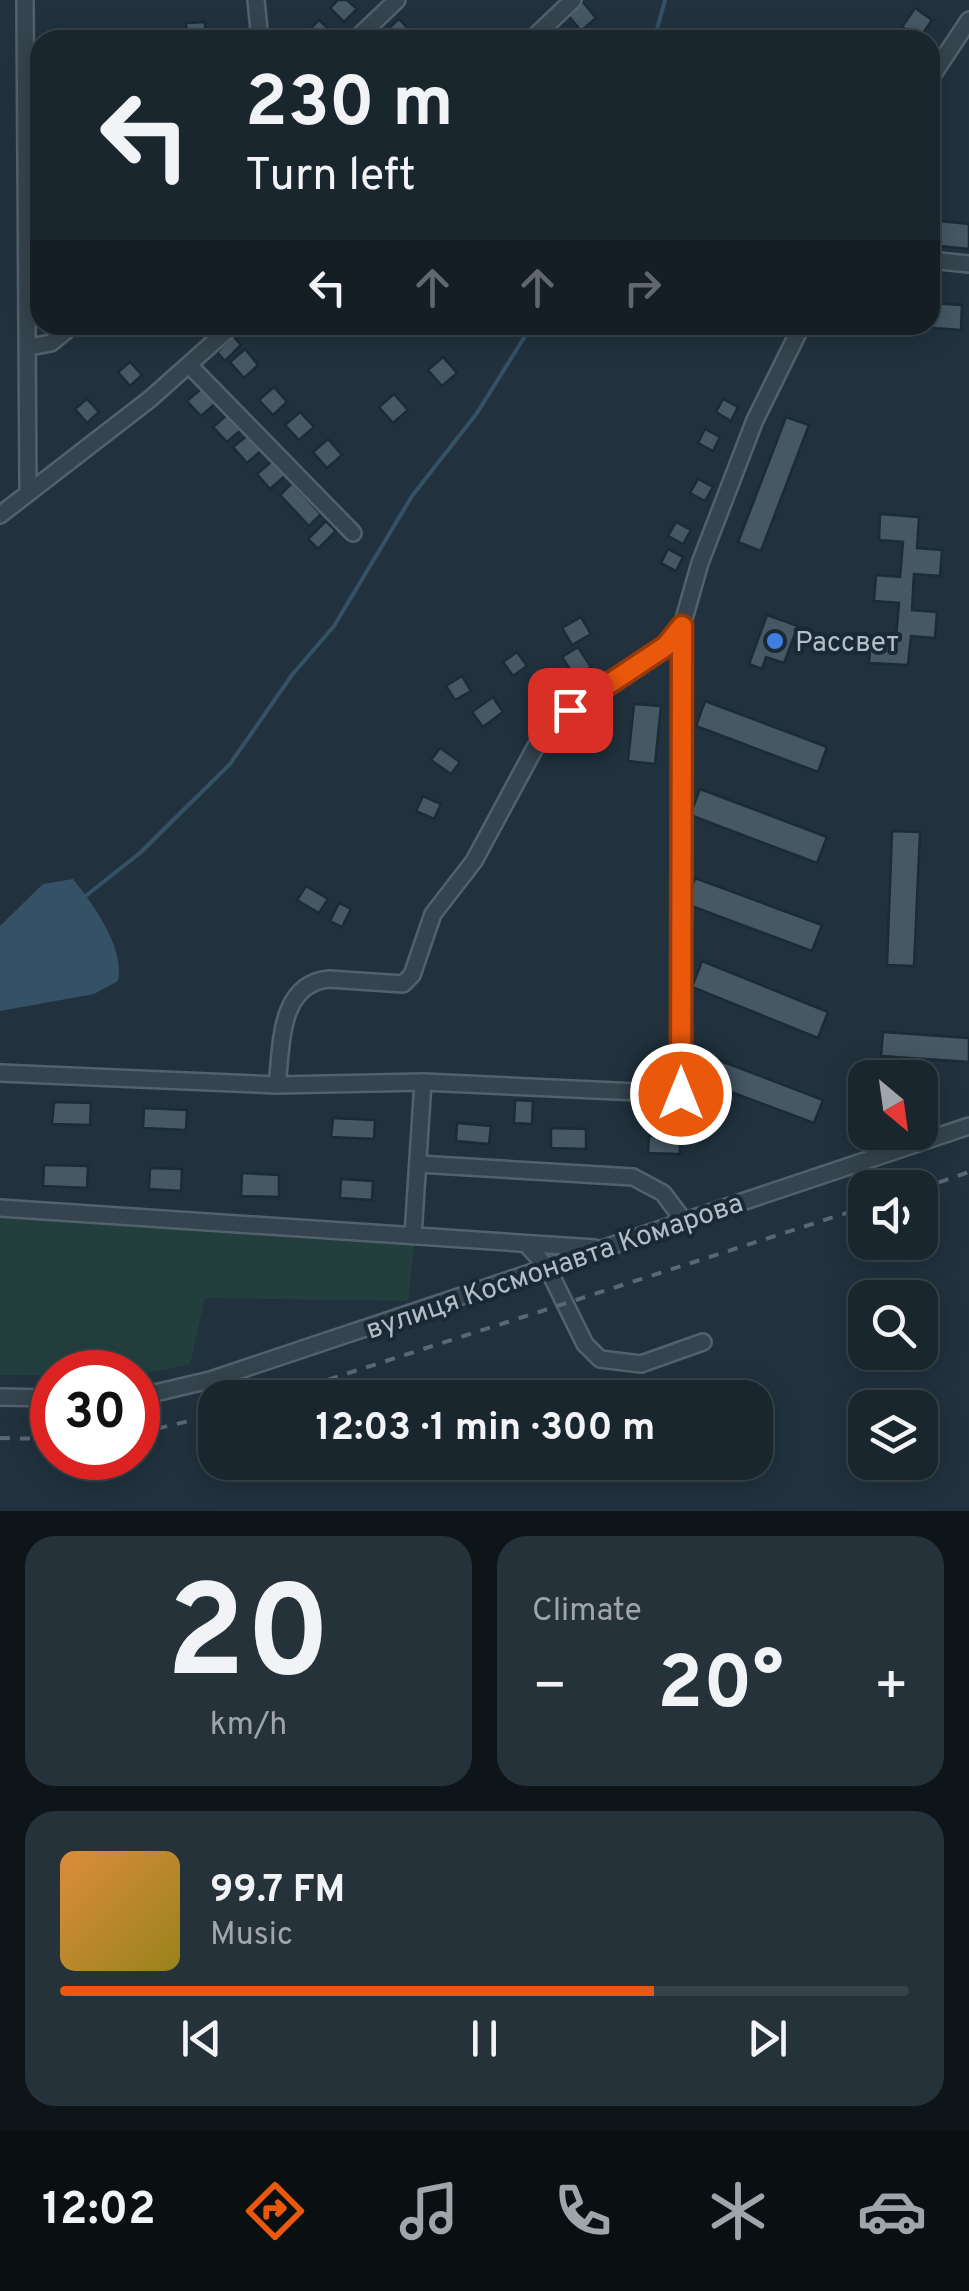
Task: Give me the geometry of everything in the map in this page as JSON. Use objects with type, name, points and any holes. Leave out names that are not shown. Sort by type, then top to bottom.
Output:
[{"type":"street","points":[[25,0],[28,492]]},
{"type":"street","points":[[256,0],[259,30]]},
{"type":"street","points":[[366,30],[397,0]]},
{"type":"street","points":[[542,30],[573,0]]},
{"type":"street","points":[[940,64],[969,20]]},
{"type":"street","points":[[940,261],[969,264]]},
{"type":"street","points":[[30,347],[51,342],[60,335]]},
{"type":"street","points":[[0,514],[190,366],[223,335]]},
{"type":"street","points":[[0,1072],[277,1086],[423,1082],[681,1094],[682,626],[700,563],[755,420],[797,335]]},
{"type":"street","points":[[190,366],[353,533]]},
{"type":"street","points":[[277,1086],[286,1020],[297,993],[306,985],[329,979],[404,984],[412,975],[432,914],[474,861],[536,746],[570,710],[666,646],[682,626]]},
{"type":"street","points":[[413,1236],[423,1082]]},
{"type":"street","name":"вулиця Космонавта Комарова","points":[[160,1392],[210,1380],[969,1126]]},
{"type":"street","points":[[418,1164],[634,1177],[663,1193],[684,1221]]},
{"type":"street","points":[[0,1208],[602,1248]]},
{"type":"street","points":[[526,1244],[547,1267],[585,1344],[600,1359],[641,1364],[704,1342]]},
{"type":"street","points":[[0,1397],[30,1398]]},
{"type":"green space","points":[[0,1217],[414,1246],[408,1301],[205,1298],[190,1364],[160,1370],[160,1350],[30,1350],[30,1375],[0,1375]]},
{"type":"water","points":[[73,879],[112,941],[118,981],[94,994],[0,1011],[0,926],[43,884]]},
{"type":"building","points":[[338,0],[347,0],[357,9],[344,22],[330,8]]},
{"type":"building","points":[[583,2],[596,18],[580,30],[568,15]]},
{"type":"building","points":[[915,8],[932,20],[925,30],[902,27]]},
{"type":"building","points":[[399,19],[409,30],[389,30]]},
{"type":"building","points":[[319,20],[330,30],[309,30]]},
{"type":"building","points":[[205,22],[205,30],[186,30],[186,23]]},
{"type":"building","points":[[940,221],[969,224],[969,249],[940,246]]},
{"type":"building","points":[[940,304],[962,305],[961,330],[940,329]]},
{"type":"building","points":[[233,336],[241,345],[225,361],[217,352]]},
{"type":"building","points":[[245,349],[258,365],[244,378],[230,362]]},
{"type":"building","points":[[443,357],[457,373],[442,386],[428,370]]},
{"type":"building","points":[[130,362],[142,375],[130,386],[118,372]]},
{"type":"building","points":[[274,387],[287,402],[273,415],[259,400]]},
{"type":"building","points":[[202,388],[216,403],[201,416],[187,401]]},
{"type":"building","points":[[394,394],[408,410],[393,423],[379,407]]},
{"type":"building","points":[[87,399],[99,412],[87,423],[75,409]]},
{"type":"building","points":[[723,399],[738,407],[731,421],[716,412]]},
{"type":"building","points":[[300,412],[314,427],[299,440],[285,425]]},
{"type":"building","points":[[228,414],[242,429],[227,442],[213,427]]},
{"type":"building","points":[[786,417],[809,425],[761,551],[738,542]]},
{"type":"building","points":[[705,429],[720,437],[713,451],[698,443]]},
{"type":"building","points":[[248,435],[262,450],[247,463],[233,447]]},
{"type":"building","points":[[328,439],[342,455],[327,468],[313,452]]},
{"type":"building","points":[[272,461],[285,476],[270,489],[257,474]]},
{"type":"building","points":[[698,479],[713,487],[705,501],[690,493]]},
{"type":"building","points":[[292,483],[321,514],[309,526],[280,495]]},
{"type":"building","points":[[880,514],[919,517],[917,548],[942,550],[940,576],[914,574],[912,610],[937,612],[935,638],[911,636],[908,665],[869,663],[871,636],[896,638],[899,603],[874,601],[876,575],[900,577],[903,542],[879,540]]},
{"type":"building","points":[[326,521],[336,531],[318,549],[308,539]]},
{"type":"building","points":[[676,522],[691,530],[683,544],[668,536]]},
{"type":"building","points":[[668,549],[683,557],[676,571],[661,563]]},
{"type":"building","name":"Рассвет","points":[[767,615],[798,626],[784,663],[766,657],[762,669],[749,664]]},
{"type":"building","points":[[581,617],[591,634],[572,645],[562,628]]},
{"type":"building","points":[[578,647],[591,667],[575,677],[562,657]]},
{"type":"building","points":[[517,652],[527,666],[513,676],[503,662]]},
{"type":"building","points":[[462,676],[471,691],[455,700],[446,686]]},
{"type":"building","points":[[493,697],[503,712],[483,727],[472,712]]},
{"type":"building","points":[[705,701],[827,747],[818,772],[696,726]]},
{"type":"building","points":[[634,704],[661,706],[655,764],[628,761]]},
{"type":"building","points":[[440,748],[460,762],[451,774],[431,760]]},
{"type":"building","points":[[700,789],[827,837],[817,863],[690,815]]},
{"type":"building","points":[[423,796],[441,804],[434,819],[416,811]]},
{"type":"building","points":[[892,831],[920,832],[914,966],[887,965]]},
{"type":"building","points":[[695,878],[822,925],[812,951],[686,904]]},
{"type":"building","points":[[306,886],[328,899],[319,913],[297,900]]},
{"type":"building","points":[[339,903],[351,909],[342,927],[330,921]]},
{"type":"building","points":[[702,961],[828,1012],[818,1038],[692,987]]},
{"type":"building","points":[[883,1032],[969,1038],[969,1062],[881,1056]]},
{"type":"building","points":[[697,1052],[823,1100],[814,1123],[688,1076]]},
{"type":"building","points":[[515,1100],[533,1101],[532,1124],[514,1123]]},
{"type":"building","points":[[54,1102],[91,1103],[90,1125],[52,1124]]},
{"type":"building","points":[[144,1108],[187,1110],[186,1130],[143,1128]]},
{"type":"building","points":[[333,1118],[375,1120],[374,1139],[331,1137]]},
{"type":"building","points":[[457,1123],[491,1126],[489,1144],[456,1141]]},
{"type":"building","points":[[551,1128],[586,1129],[586,1149],[551,1148]]},
{"type":"building","points":[[649,1136],[680,1136],[680,1154],[648,1153]]},
{"type":"building","points":[[44,1165],[88,1166],[87,1188],[43,1186]]},
{"type":"building","points":[[150,1168],[182,1169],[181,1191],[149,1189]]},
{"type":"building","points":[[242,1173],[279,1175],[279,1197],[241,1196]]},
{"type":"building","points":[[341,1179],[373,1181],[372,1200],[340,1198]]},
{"type":"waterway","points":[[657,30],[665,0]]},
{"type":"waterway","points":[[83,898],[140,853],[230,764],[292,675],[334,626],[412,496],[477,413],[526,335]]},
{"type":"railway","points":[[938,1183],[969,1172]]},
{"type":"railway","points":[[327,1380],[848,1212]]},
{"type":"railway","points":[[160,1428],[198,1419]]},
{"type":"railway","points":[[0,1438],[30,1439]]},
{"type":"place","name":"Рассвет","points":[[775,641]]},
{"type":"route","points":[[570,710],[666,646],[682,626],[681,1094]]}]
